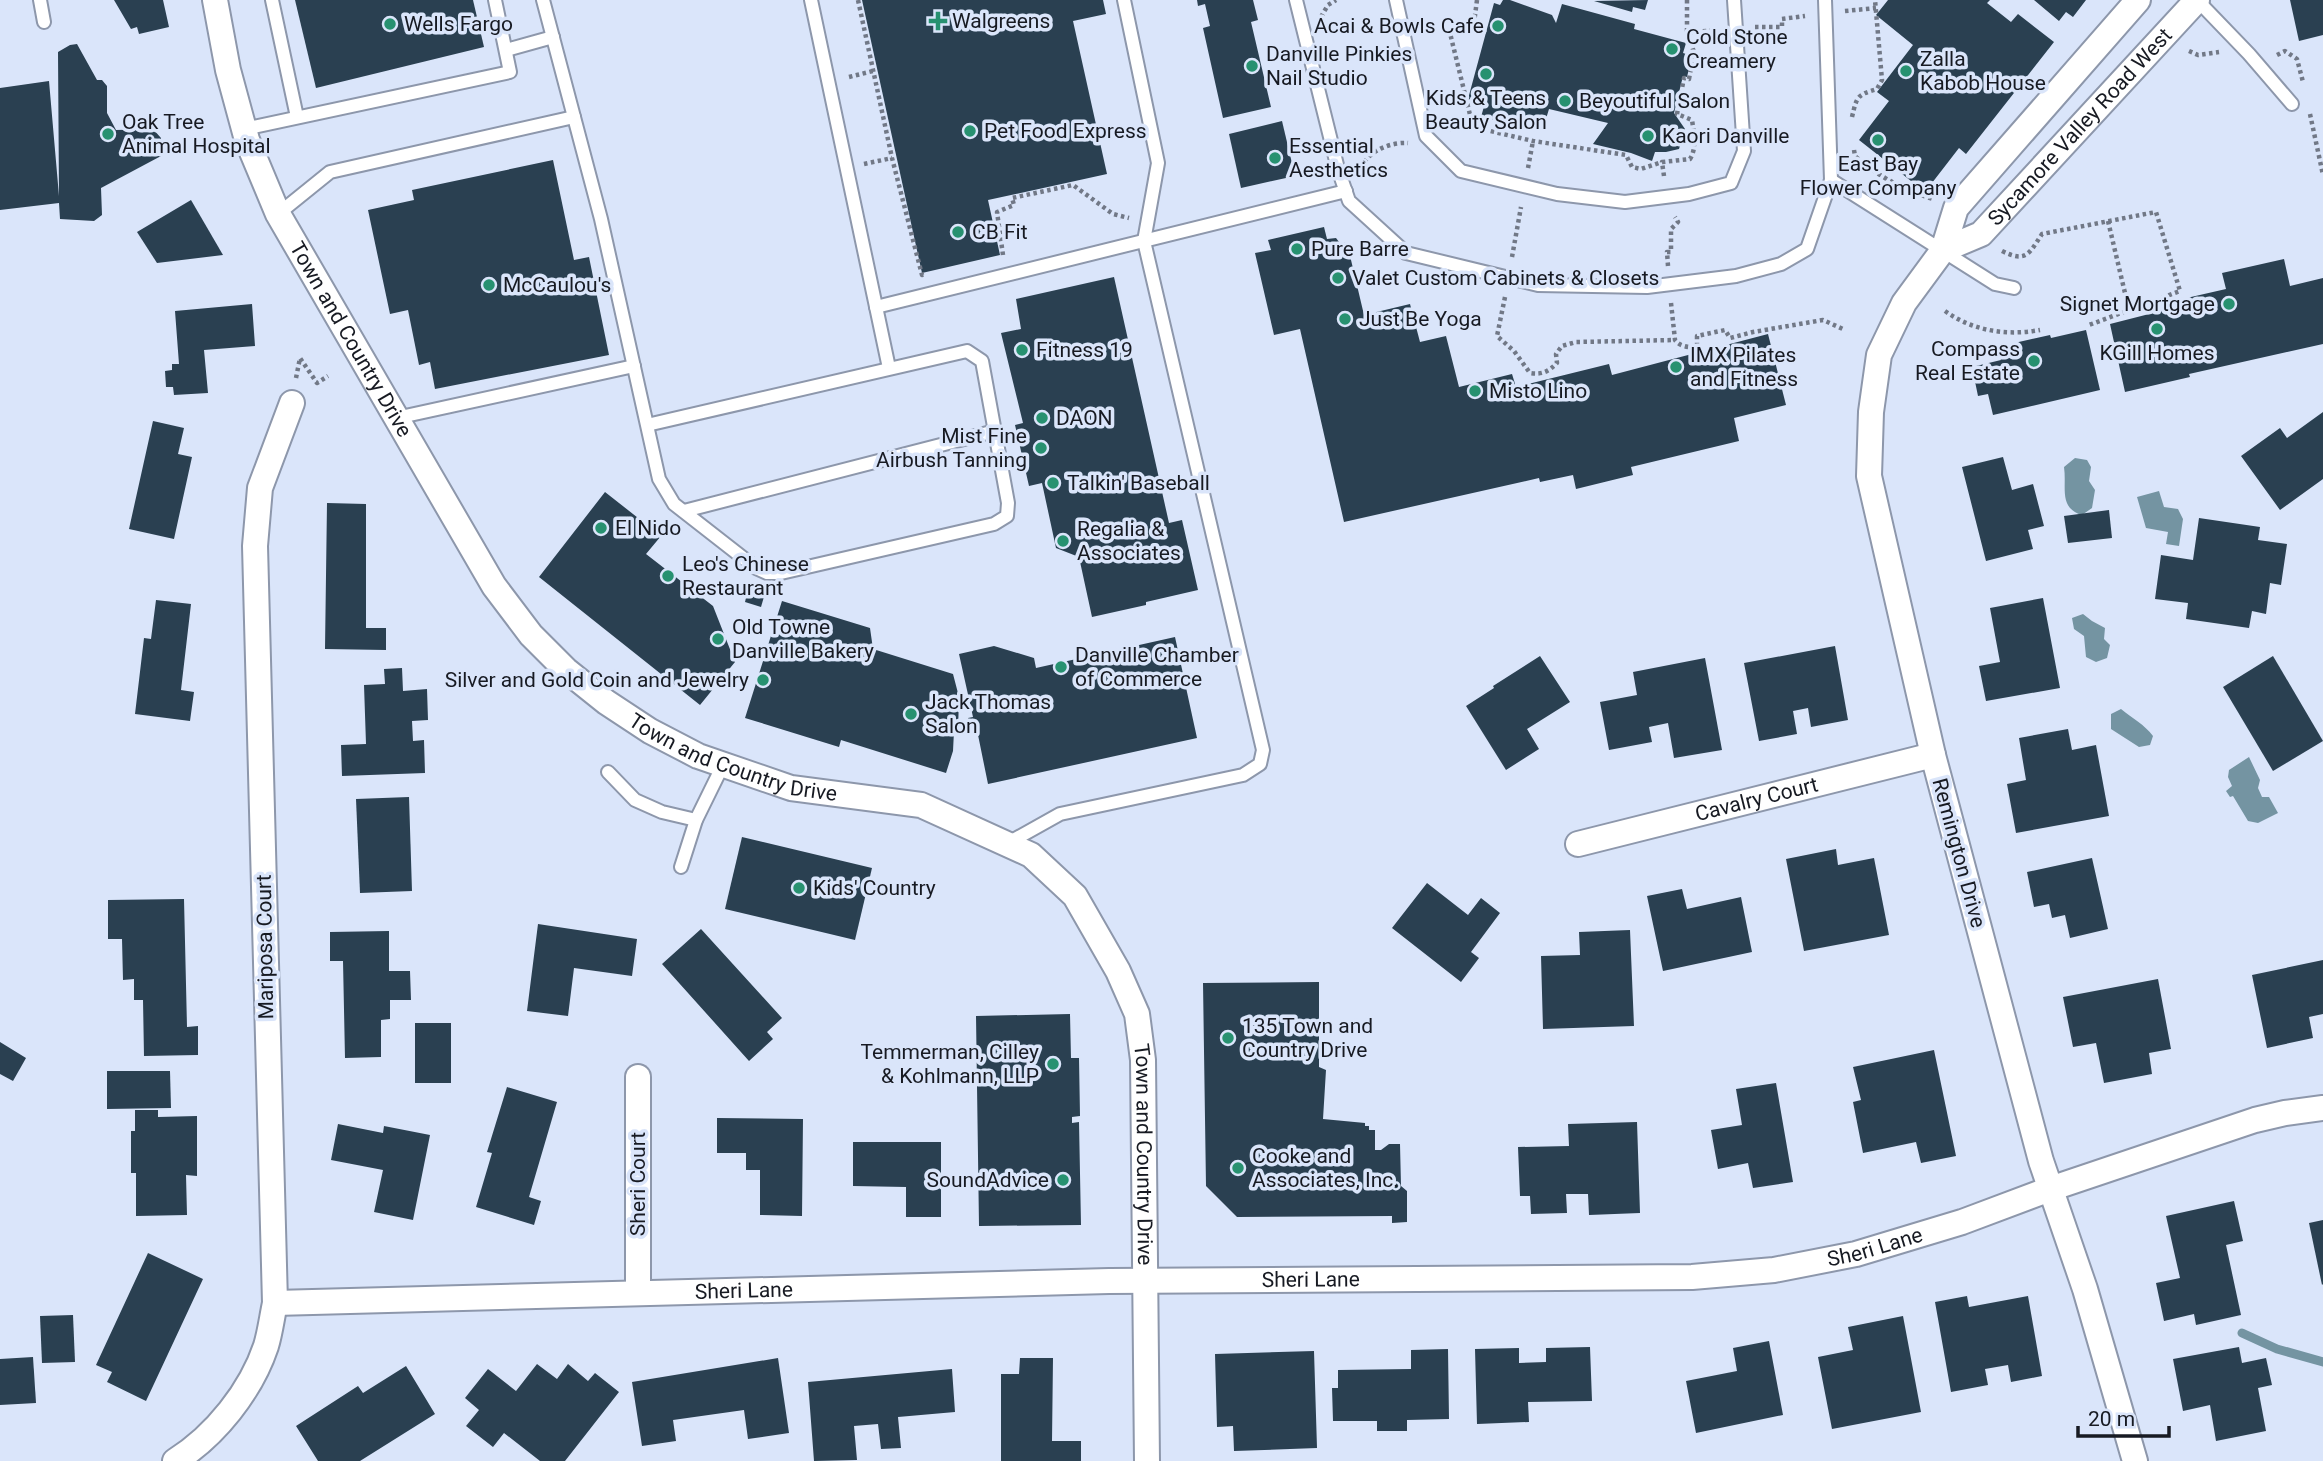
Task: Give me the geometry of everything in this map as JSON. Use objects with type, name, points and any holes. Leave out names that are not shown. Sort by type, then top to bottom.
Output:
[{"type":"street","name":"Town and Country Drive","points":[[215,0],[228,70],[244,129],[278,214],[494,586],[531,635],[566,670],[606,702],[698,756],[791,788],[921,805],[1031,855],[1075,896],[1118,971],[1137,1014],[1143,1060],[1147,1461]]},
{"type":"street","name":"Sycamore Valley Road West","points":[[1943,250],[1956,208],[2137,0]]},
{"type":"street","name":"Sycamore Valley Road West","points":[[1943,250],[1981,234],[2197,0]]},
{"type":"street","name":"Remington Drive","points":[[1943,250],[1904,303],[1879,355],[1871,412],[1869,476],[1933,755],[2041,1161],[2085,1289],[2135,1461]]},
{"type":"street","name":"Mariposa Court","points":[[175,1461],[203,1440],[241,1395],[266,1346],[275,1303],[255,547],[260,488],[292,403]]},
{"type":"street","name":"Cavalry Court","points":[[1578,844],[1933,755]]},
{"type":"street","name":"Sheri Court","points":[[638,1077],[638,1292]]},
{"type":"street","name":"Sheri Lane","points":[[275,1303],[1146,1280],[1692,1277],[1774,1270],[1856,1254],[1962,1222],[2050,1189],[2255,1120],[2323,1108]]},
{"type":"lane","points":[[40,0],[44,22]]},
{"type":"lane","points":[[272,0],[297,117]]},
{"type":"lane","points":[[244,129],[510,72],[495,0]]},
{"type":"lane","points":[[543,0],[601,219],[659,479],[674,504],[756,568],[767,573],[781,573],[994,524],[1006,516],[1008,503],[982,361],[967,351],[648,425]]},
{"type":"lane","points":[[811,0],[889,368]]},
{"type":"lane","points":[[1008,844],[1060,814],[1243,775],[1260,764],[1263,750],[1144,241],[1158,163],[1124,0]]},
{"type":"lane","points":[[1296,0],[1338,169],[1349,201],[1406,253],[1538,285],[1647,287],[1736,276],[1781,264],[1807,249],[1831,180],[1825,7]]},
{"type":"lane","points":[[1396,0],[1426,136],[1461,172],[1557,194],[1625,202],[1689,194],[1731,183],[1744,151],[1734,0]]},
{"type":"lane","points":[[2197,0],[2292,104]]},
{"type":"lane","points":[[506,50],[553,37]]},
{"type":"lane","points":[[278,214],[330,172],[574,117]]},
{"type":"lane","points":[[1831,180],[1995,284],[2014,288]]},
{"type":"lane","points":[[876,307],[1346,191]]},
{"type":"lane","points":[[396,418],[634,366]]},
{"type":"lane","points":[[684,511],[995,431]]},
{"type":"lane","points":[[681,867],[696,820],[723,765]]},
{"type":"lane","points":[[608,772],[635,800],[662,812],[696,820]]},
{"type":"path","points":[[858,0],[892,158],[922,275],[934,272]]},
{"type":"path","points":[[1473,127],[1449,29],[1474,23],[1477,0]]},
{"type":"path","points":[[1338,169],[1364,163],[1375,151],[1392,144],[1407,144],[1455,128],[1473,127],[1533,141],[1626,155],[1632,167],[1641,169],[1662,162],[1690,159],[1693,155],[1695,135],[1692,120],[1677,114],[1684,78],[1689,79],[1694,57],[1688,33],[1686,0]]},
{"type":"path","points":[[1852,125],[1856,99],[1861,93],[1877,89],[1882,80],[1875,0]]},
{"type":"path","points":[[1688,33],[1782,27],[1782,19],[1825,7],[1876,8]]},
{"type":"path","points":[[1853,145],[1855,156],[1872,171],[1909,191],[1940,201]]},
{"type":"path","points":[[1662,162],[1667,208],[1678,219],[1671,229],[1671,252],[1667,252],[1673,336],[1676,342],[1698,348],[1697,336],[1725,330],[1730,338],[1823,320],[1845,330]]},
{"type":"path","points":[[998,257],[1003,255],[1004,250],[997,212],[1014,205],[1012,198],[1073,185],[1113,214],[1134,219],[1149,217]]},
{"type":"path","points":[[1998,249],[2023,257],[2030,252],[2042,234],[2156,212],[2180,291],[2089,325]]},
{"type":"path","points":[[2108,221],[2129,310]]},
{"type":"path","points":[[1945,311],[1976,327],[2003,333],[2020,334],[2040,330]]},
{"type":"water","points":[[2075,458],[2087,460],[2091,467],[2089,481],[2095,490],[2092,508],[2082,515],[2069,507],[2065,496],[2064,467]]},
{"type":"water","points":[[2159,491],[2164,507],[2178,509],[2183,519],[2179,546],[2166,544],[2168,532],[2146,528],[2137,497]]},
{"type":"water","points":[[2083,614],[2105,628],[2104,639],[2110,645],[2107,658],[2096,662],[2086,657],[2084,636],[2074,629],[2072,618]]},
{"type":"water","points":[[2121,709],[2153,736],[2150,745],[2139,747],[2111,729],[2111,714]]},
{"type":"water","points":[[2249,757],[2260,780],[2258,788],[2262,797],[2269,797],[2278,813],[2258,823],[2248,821],[2233,796],[2230,797],[2226,791],[2232,786],[2228,777],[2229,770]]},
{"type":"building","points":[[114,0],[163,0],[169,27],[139,34],[137,27],[131,29]]},
{"type":"building","name":"Wells Fargo","points":[[295,0],[473,0],[484,47],[316,88]]},
{"type":"building","points":[[862,0],[1103,0],[1106,14],[1073,21],[1107,174],[988,200],[1000,255],[922,273]]},
{"type":"building","points":[[1197,0],[1253,0],[1258,20],[1251,22],[1271,107],[1223,118],[1203,28],[1210,26],[1205,4],[1198,6]]},
{"type":"building","points":[[1503,0],[1552,15],[1556,23],[1562,4],[1635,24],[1634,29],[1686,43],[1683,53],[1692,56],[1687,77],[1683,76],[1674,113],[1685,129],[1679,149],[1655,152],[1652,161],[1593,144],[1608,123],[1549,109],[1542,132],[1481,117],[1485,103],[1468,99],[1494,3],[1500,5]]},
{"type":"building","points":[[1648,0],[1645,10],[1633,7],[1632,12],[1594,1]]},
{"type":"building","points":[[1888,0],[1990,0],[1987,3],[2011,22],[2018,14],[2054,42],[1966,154],[1959,148],[1925,192],[1859,140],[1889,101],[1877,92],[1913,45],[1876,15]]},
{"type":"building","points":[[2034,0],[2086,0],[2073,17],[2066,12],[2059,21]]},
{"type":"building","points":[[2290,0],[2323,0],[2323,35],[2299,41]]},
{"type":"building","points":[[77,44],[97,80],[102,80],[107,86],[107,113],[116,130],[153,129],[161,138],[161,156],[101,188],[102,215],[94,221],[60,219],[59,203],[0,210],[0,88],[49,81],[59,196],[58,52]]},
{"type":"building","points":[[1282,121],[1295,176],[1241,188],[1229,134]]},
{"type":"building","name":"McCaulou's","points":[[553,160],[574,260],[589,257],[609,355],[435,389],[430,362],[419,365],[408,310],[390,314],[368,210],[414,200],[412,190]]},
{"type":"building","points":[[191,200],[223,255],[157,263],[137,232]]},
{"type":"building","points":[[1324,227],[1327,239],[1336,238],[1339,242],[1347,243],[1364,315],[1410,304],[1420,342],[1446,336],[1459,387],[1512,374],[1516,387],[1609,364],[1612,375],[1768,334],[1786,405],[1734,418],[1739,441],[1631,467],[1633,475],[1576,489],[1573,475],[1540,482],[1539,478],[1344,522],[1300,329],[1274,335],[1255,253],[1271,250],[1268,240]]},
{"type":"building","points":[[2284,259],[2290,286],[2323,278],[2323,344],[2189,374],[2190,377],[2125,392],[2110,324],[2157,312],[2156,305],[2226,289],[2222,273]]},
{"type":"building","points":[[1114,277],[1169,523],[1182,520],[1198,590],[1092,617],[1079,557],[1056,548],[1042,483],[1029,486],[1015,425],[1023,423],[1001,333],[1021,329],[1016,299]]},
{"type":"building","points":[[252,304],[255,346],[204,350],[208,393],[174,395],[173,387],[166,387],[165,371],[172,370],[172,364],[179,364],[175,311]]},
{"type":"building","points":[[2086,330],[2100,390],[1993,415],[1988,394],[1978,396],[1972,367],[2001,360],[1997,347]]},
{"type":"building","points":[[2323,412],[2323,479],[2280,510],[2241,456],[2280,428],[2287,438]]},
{"type":"building","points":[[153,421],[184,428],[178,454],[192,457],[174,539],[129,529]]},
{"type":"building","points":[[2003,457],[2012,490],[2033,484],[2044,526],[2028,530],[2033,549],[1986,561],[1962,467]]},
{"type":"building","points":[[605,492],[661,536],[646,554],[713,606],[735,662],[700,705],[539,577]]},
{"type":"building","points":[[327,503],[366,504],[366,628],[386,628],[386,650],[325,649]]},
{"type":"building","points":[[2109,510],[2112,538],[2068,543],[2064,516]]},
{"type":"building","points":[[2199,518],[2260,527],[2258,540],[2287,544],[2281,585],[2270,583],[2266,614],[2252,611],[2249,628],[2186,619],[2188,603],[2155,599],[2161,555],[2193,560]]},
{"type":"building","points":[[749,585],[766,590],[761,607],[745,602]]},
{"type":"building","points":[[2043,598],[2060,688],[1986,701],[1979,666],[2000,662],[1990,608]]},
{"type":"building","points":[[156,600],[191,604],[181,690],[194,692],[190,721],[135,714],[144,638],[151,639]]},
{"type":"building","points":[[782,601],[870,628],[873,649],[953,674],[959,697],[958,731],[954,731],[953,751],[946,773],[841,740],[839,747],[745,718]]},
{"type":"building","points":[[1175,637],[1197,738],[988,784],[977,730],[971,731],[968,718],[973,717],[959,654],[994,646],[1034,658],[1036,668]]},
{"type":"building","points":[[1835,646],[1848,720],[1811,727],[1808,708],[1793,711],[1797,734],[1759,741],[1744,663]]},
{"type":"building","points":[[1540,656],[1570,702],[1527,729],[1539,749],[1506,770],[1466,706]]},
{"type":"building","points":[[2273,656],[2323,741],[2273,771],[2223,687]]},
{"type":"building","points":[[1705,658],[1722,750],[1674,758],[1668,723],[1649,727],[1652,742],[1609,750],[1600,702],[1637,695],[1633,672]]},
{"type":"building","points":[[402,668],[403,691],[427,689],[428,720],[412,721],[413,741],[424,740],[425,773],[342,776],[341,745],[366,744],[364,685],[385,684],[384,669]]},
{"type":"building","points":[[2068,729],[2072,750],[2096,745],[2109,816],[2016,833],[2007,784],[2026,780],[2019,738]]},
{"type":"building","points":[[409,797],[412,891],[360,893],[356,799]]},
{"type":"building","name":"Kids' Country","points":[[742,837],[872,868],[855,940],[725,909]]},
{"type":"building","points":[[1836,849],[1838,865],[1874,858],[1889,935],[1804,951],[1786,859]]},
{"type":"building","points":[[2092,858],[2108,929],[2070,938],[2065,915],[2052,918],[2049,904],[2034,907],[2027,872]]},
{"type":"building","points":[[1427,883],[1468,915],[1481,898],[1500,913],[1471,952],[1479,958],[1461,982],[1392,928]]},
{"type":"building","points":[[1682,889],[1687,909],[1741,897],[1752,952],[1663,971],[1647,896]]},
{"type":"building","points":[[184,899],[187,1027],[198,1026],[198,1055],[144,1056],[143,1000],[134,1000],[134,979],[123,980],[122,939],[108,939],[108,900]]},
{"type":"building","points":[[538,924],[637,939],[632,976],[574,968],[568,1016],[527,1011]]},
{"type":"building","points":[[701,929],[782,1018],[767,1032],[773,1039],[749,1061],[662,964]]},
{"type":"building","points":[[1630,930],[1634,1026],[1543,1029],[1541,956],[1580,955],[1579,932]]},
{"type":"building","points":[[389,931],[389,971],[410,971],[411,1000],[390,1000],[390,1019],[381,1020],[381,1057],[345,1058],[343,961],[330,961],[330,932]]},
{"type":"building","points":[[2323,960],[2323,1014],[2309,1017],[2313,1038],[2267,1048],[2252,975]]},
{"type":"building","points":[[2158,979],[2171,1049],[2149,1053],[2152,1074],[2104,1083],[2096,1043],[2073,1047],[2063,997]]},
{"type":"building","points":[[1319,982],[1319,1067],[1326,1070],[1323,1119],[1365,1123],[1369,1130],[1375,1130],[1375,1150],[1381,1150],[1389,1144],[1400,1144],[1401,1186],[1407,1191],[1407,1222],[1392,1223],[1392,1216],[1237,1217],[1206,1186],[1203,983]]},
{"type":"building","points":[[1070,1014],[1071,1058],[1079,1058],[1080,1116],[1072,1117],[1072,1123],[1079,1122],[1081,1225],[979,1226],[976,1016]]},
{"type":"building","points":[[415,1023],[451,1023],[451,1083],[415,1083]]},
{"type":"building","points":[[0,1042],[26,1058],[13,1081],[0,1074]]},
{"type":"building","points":[[1934,1050],[1956,1156],[1921,1163],[1916,1142],[1863,1153],[1853,1102],[1861,1100],[1853,1067]]},
{"type":"building","points":[[107,1071],[170,1071],[171,1108],[107,1109]]},
{"type":"building","points":[[1776,1083],[1793,1182],[1753,1188],[1748,1163],[1718,1169],[1711,1130],[1742,1125],[1736,1089]]},
{"type":"building","points":[[507,1087],[557,1102],[529,1197],[541,1201],[534,1225],[476,1207],[492,1153],[487,1152]]},
{"type":"building","points":[[135,1110],[158,1110],[158,1117],[197,1116],[197,1176],[186,1175],[187,1215],[136,1216],[136,1173],[131,1173],[131,1131],[135,1131]]},
{"type":"building","points":[[717,1118],[803,1119],[802,1216],[760,1215],[760,1170],[746,1170],[746,1153],[717,1153]]},
{"type":"building","points":[[1637,1122],[1640,1213],[1589,1215],[1588,1194],[1566,1194],[1567,1213],[1531,1214],[1530,1196],[1520,1196],[1518,1147],[1569,1146],[1568,1124]]},
{"type":"building","points":[[338,1124],[383,1133],[384,1126],[430,1135],[413,1220],[374,1212],[383,1170],[331,1160]]},
{"type":"building","points":[[853,1142],[941,1142],[941,1217],[906,1217],[906,1187],[853,1186]]},
{"type":"building","points":[[2234,1201],[2243,1241],[2226,1245],[2241,1315],[2196,1325],[2194,1314],[2164,1321],[2156,1283],[2180,1278],[2166,1216]]},
{"type":"building","points":[[2323,1220],[2323,1284],[2322,1285],[2309,1223]]},
{"type":"building","points":[[148,1253],[203,1279],[146,1401],[107,1382],[112,1372],[96,1365]]},
{"type":"building","points":[[1967,1296],[1969,1307],[2028,1296],[2042,1376],[2011,1382],[2008,1365],[1985,1369],[1988,1385],[1951,1392],[1935,1302]]},
{"type":"building","points":[[73,1315],[75,1362],[42,1363],[40,1316]]},
{"type":"building","points":[[1903,1316],[1921,1412],[1832,1429],[1818,1357],[1853,1350],[1848,1327]]},
{"type":"building","points":[[1769,1341],[1783,1415],[1696,1433],[1686,1381],[1737,1371],[1733,1348]]},
{"type":"building","points":[[1590,1347],[1592,1401],[1528,1402],[1529,1422],[1477,1424],[1475,1349],[1519,1348],[1519,1363],[1546,1362],[1546,1348]]},
{"type":"building","points":[[2239,1347],[2242,1363],[2266,1358],[2272,1385],[2258,1388],[2266,1431],[2216,1441],[2210,1405],[2183,1411],[2173,1359]]},
{"type":"building","points":[[1448,1349],[1449,1419],[1407,1420],[1407,1431],[1377,1431],[1377,1421],[1333,1421],[1332,1388],[1338,1388],[1338,1370],[1411,1369],[1411,1350]]},
{"type":"building","points":[[1314,1351],[1317,1448],[1234,1451],[1233,1426],[1217,1427],[1215,1354]]},
{"type":"building","points":[[33,1357],[36,1403],[0,1405],[0,1359]]},
{"type":"building","points":[[778,1358],[789,1433],[748,1439],[744,1410],[673,1420],[676,1441],[642,1446],[632,1382]]},
{"type":"building","points":[[1020,1358],[1053,1358],[1052,1441],[1081,1441],[1081,1461],[1001,1461],[1001,1374],[1019,1374]]},
{"type":"building","points":[[537,1364],[557,1379],[568,1364],[588,1381],[595,1373],[619,1392],[565,1461],[540,1461],[504,1433],[493,1447],[466,1426],[479,1410],[465,1398],[488,1369],[516,1391]]},
{"type":"building","points":[[406,1366],[435,1414],[360,1461],[318,1461],[296,1426],[358,1386],[363,1393]]},
{"type":"building","points":[[952,1369],[955,1412],[898,1417],[901,1448],[881,1449],[878,1424],[854,1426],[857,1460],[814,1461],[808,1382]]},
{"type":"waterway","points":[[2242,1333],[2277,1349],[2323,1362]]},
{"type":"place","name":"Walgreens","points":[[938,21]]},
{"type":"place","name":"Wells Fargo","points":[[390,24]]},
{"type":"place","name":"Acai & Bowls Cafe","points":[[1498,26]]},
{"type":"place","name":"Cold Stone Creamery","points":[[1672,49]]},
{"type":"place","name":"Danville Pinkies Nail Studio","points":[[1252,66]]},
{"type":"place","name":"Zalla Kabob House","points":[[1906,71]]},
{"type":"place","name":"Kids & Teens Beauty Salon","points":[[1486,74]]},
{"type":"place","name":"Beyoutiful Salon","points":[[1565,101]]},
{"type":"place","name":"Pet Food Express","points":[[970,131]]},
{"type":"place","name":"Oak Tree Animal Hospital","points":[[108,134]]},
{"type":"place","name":"Kaori Danville","points":[[1648,136]]},
{"type":"place","name":"East Bay Flower Company","points":[[1878,140]]},
{"type":"place","name":"Essential Aesthetics","points":[[1275,158]]},
{"type":"place","name":"CB Fit","points":[[958,232]]},
{"type":"place","name":"Pure Barre","points":[[1297,249]]},
{"type":"place","name":"Valet Custom Cabinets & Closets","points":[[1338,278]]},
{"type":"place","name":"McCaulou's","points":[[489,285]]},
{"type":"place","name":"Signet Mortgage","points":[[2229,304]]},
{"type":"place","name":"Just Be Yoga","points":[[1345,319]]},
{"type":"place","name":"KGill Homes","points":[[2157,329]]},
{"type":"place","name":"Fitness 19","points":[[1022,350]]},
{"type":"place","name":"Compass Real Estate","points":[[2034,361]]},
{"type":"place","name":"IMX Pilates and Fitness","points":[[1676,367]]},
{"type":"place","name":"Misto Lino","points":[[1475,391]]},
{"type":"place","name":"DAON","points":[[1042,418]]},
{"type":"place","name":"Mist Fine Airbush Tanning","points":[[1041,448]]},
{"type":"place","name":"Talkin' Baseball","points":[[1053,483]]},
{"type":"place","name":"El Nido","points":[[601,528]]},
{"type":"place","name":"Regalia & Associates","points":[[1063,541]]},
{"type":"place","name":"Leo's Chinese Restaurant","points":[[668,576]]},
{"type":"place","name":"Old Towne Danville Bakery","points":[[718,639]]},
{"type":"place","name":"Danville Chamber of Commerce","points":[[1061,667]]},
{"type":"place","name":"Silver and Gold Coin and Jewelry","points":[[763,680]]},
{"type":"place","name":"Jack Thomas Salon","points":[[911,714]]},
{"type":"place","name":"Kids' Country","points":[[799,888]]},
{"type":"place","name":"135 Town and Country Drive","points":[[1228,1038]]},
{"type":"place","name":"Temmerman, Cilley & Kohlmann, LLP","points":[[1053,1064]]},
{"type":"place","name":"Cooke and Associates, Inc.","points":[[1238,1168]]},
{"type":"place","name":"SoundAdvice","points":[[1063,1180]]}]
